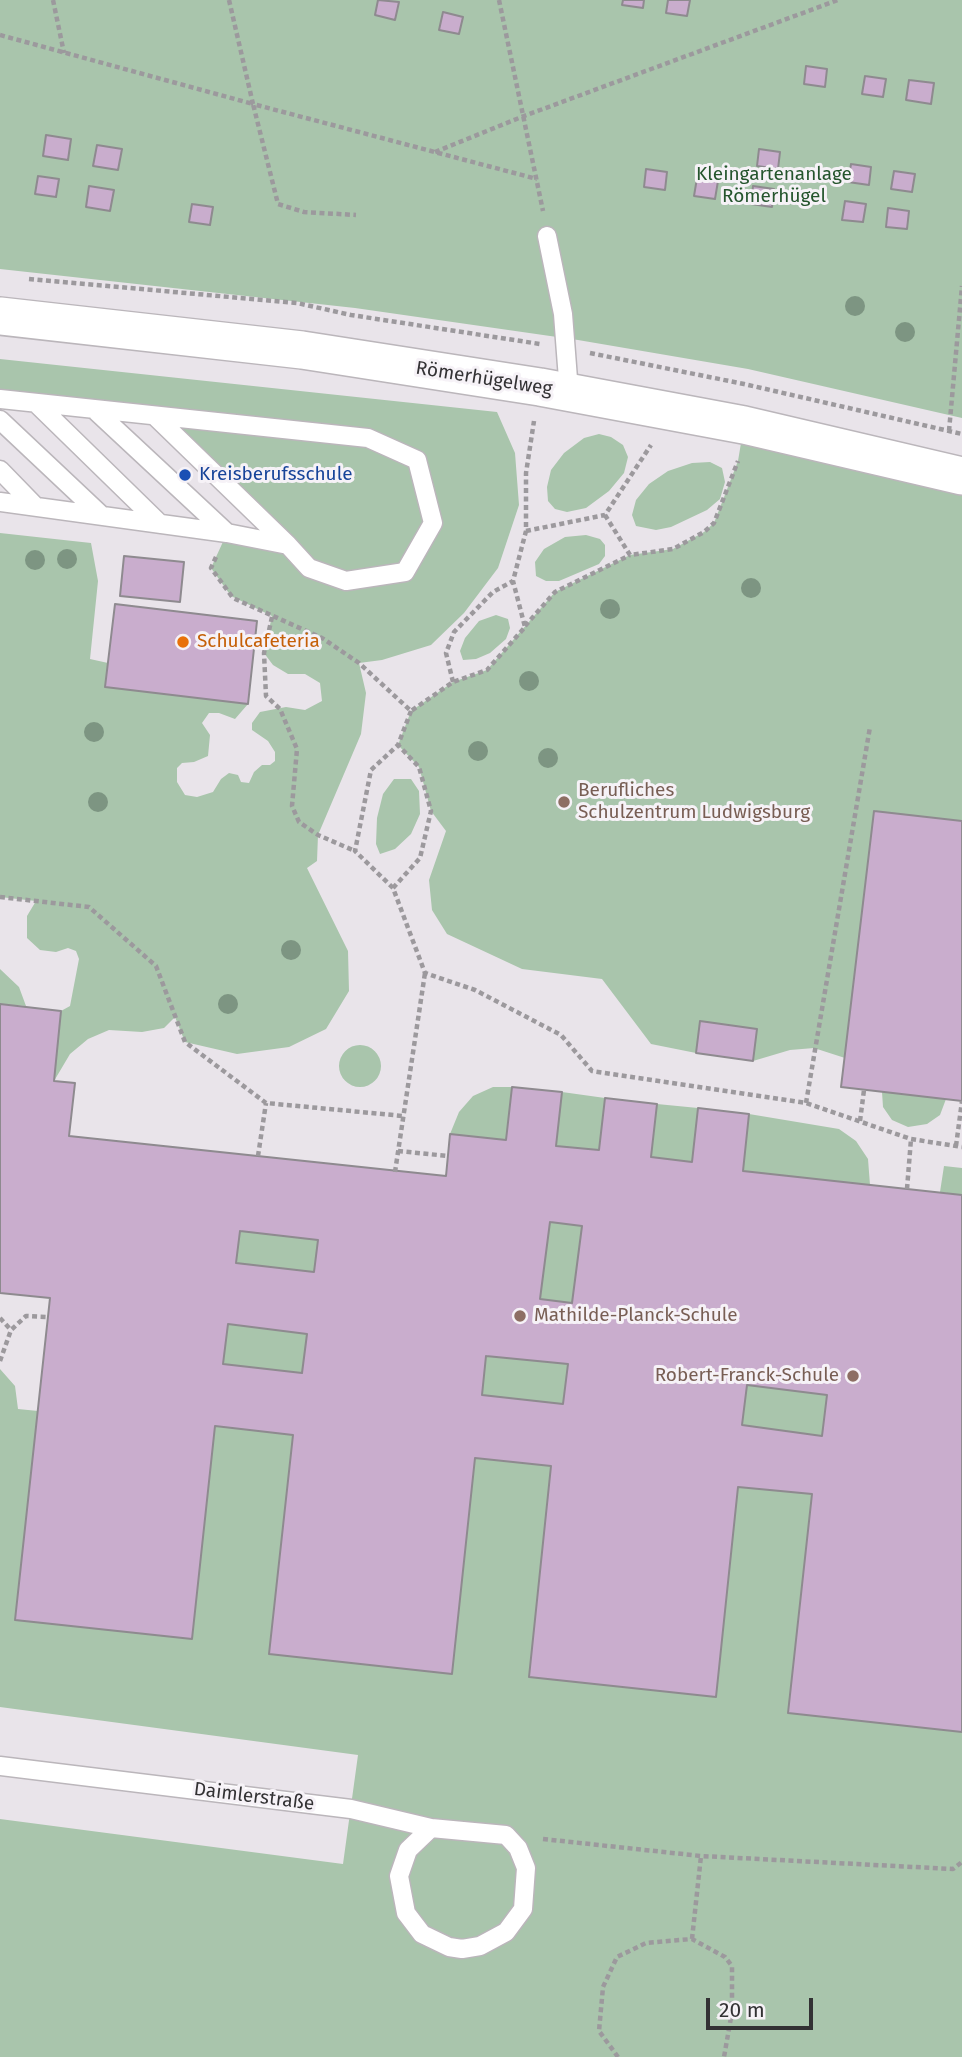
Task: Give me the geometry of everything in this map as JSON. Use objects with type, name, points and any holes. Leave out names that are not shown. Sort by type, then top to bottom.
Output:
[{"type":"street","name":"Römerhügelweg","points":[[0,316],[302,350],[569,392],[744,425],[962,476]]},
{"type":"lane","points":[[547,236],[563,314],[569,392]]},
{"type":"lane","points":[[0,399],[368,438],[417,460],[433,523],[405,572],[346,581],[309,568],[156,417]]},
{"type":"lane","points":[[36,403],[160,524]]},
{"type":"lane","points":[[96,411],[227,533]]},
{"type":"lane","points":[[0,420],[102,516]]},
{"type":"lane","points":[[0,470],[35,506]]},
{"type":"lane","points":[[0,502],[227,533],[288,545]]},
{"type":"lane","name":"Daimlerstraße","points":[[0,1766],[351,1809],[430,1828],[506,1835]]},
{"type":"lane","points":[[430,1828],[408,1850],[400,1876],[406,1913],[422,1934],[449,1947],[480,1946],[506,1932],[523,1909],[526,1868],[518,1848],[506,1835]]},
{"type":"path","points":[[53,0],[65,52]]},
{"type":"path","points":[[229,0],[278,204],[304,212],[356,215]]},
{"type":"path","points":[[499,0],[547,236]]},
{"type":"path","points":[[435,152],[524,116],[838,0]]},
{"type":"path","points":[[0,35],[537,179]]},
{"type":"path","points":[[949,431],[962,286]]},
{"type":"path","points":[[526,531],[605,515],[653,441]]},
{"type":"path","points":[[525,626],[555,592],[630,555],[673,549],[704,532],[714,523],[738,461]]},
{"type":"path","points":[[605,515],[630,555]]},
{"type":"path","points":[[453,682],[446,653],[454,632],[493,592],[513,581]]},
{"type":"path","points":[[272,617],[264,653],[266,696],[280,709],[297,749],[292,806],[299,822],[318,835],[355,851],[393,888],[425,973],[395,1172]]},
{"type":"path","points":[[355,851],[371,771],[398,744],[411,712]]},
{"type":"path","points":[[806,1103],[870,727]]},
{"type":"path","points":[[393,888],[421,858],[431,811],[419,767],[398,744]]},
{"type":"path","points":[[0,897],[89,907],[156,966],[185,1042],[266,1103],[402,1116]]},
{"type":"path","points":[[425,973],[475,990],[561,1035],[592,1071],[806,1103],[911,1139],[959,1147],[962,1101]]},
{"type":"path","points":[[860,1121],[864,1090]]},
{"type":"path","points":[[258,1156],[266,1103]]},
{"type":"path","points":[[907,1189],[911,1139]]},
{"type":"path","points":[[398,1151],[448,1156]]},
{"type":"path","points":[[0,1361],[11,1330],[26,1315],[48,1317]]},
{"type":"path","points":[[0,1318],[11,1330]]},
{"type":"path","points":[[506,1835],[701,1856],[953,1869],[962,1862]]},
{"type":"path","points":[[692,1939],[701,1856]]},
{"type":"path","points":[[618,2057],[599,2031],[603,1987],[617,1957],[646,1943],[692,1939],[725,1957],[732,1966],[732,2012],[724,2057]]},
{"type":"green space","name":"Kleingartenanlage Römerhügel","points":[[0,0],[962,0],[962,418],[748,369],[578,340],[355,308],[0,269]]},
{"type":"green space","points":[[0,359],[497,412],[515,453],[519,505],[498,568],[464,613],[431,645],[382,660],[359,663],[366,693],[361,734],[318,835],[317,861],[307,868],[348,951],[349,991],[326,1029],[289,1047],[237,1054],[185,1042],[175,1017],[164,1028],[142,1032],[109,1030],[88,1039],[70,1054],[54,1081],[61,1011],[70,1006],[79,959],[76,951],[68,948],[56,952],[40,950],[27,938],[27,916],[36,901],[0,897],[0,533],[91,543],[98,581],[90,659],[108,663],[105,687],[248,704],[235,719],[219,713],[209,713],[202,723],[210,735],[208,756],[194,762],[182,763],[177,768],[177,782],[185,795],[197,797],[213,792],[221,779],[229,773],[238,775],[241,782],[249,783],[254,772],[262,765],[270,765],[275,761],[275,752],[268,741],[252,730],[252,723],[260,712],[286,707],[305,710],[322,701],[320,683],[305,674],[288,674],[273,665],[264,653],[272,616],[231,596],[211,568],[227,533],[286,544],[156,417],[0,399]]},
{"type":"green space","points":[[744,425],[962,476],[962,821],[874,811],[845,1058],[814,1048],[790,1050],[753,1061],[757,1029],[701,1021],[696,1053],[651,1044],[602,979],[522,969],[447,934],[432,910],[429,880],[446,831],[431,811],[419,767],[398,745],[411,711],[453,682],[487,670],[555,592],[630,555],[673,549],[704,532],[714,523],[738,461]]},
{"type":"green space","points":[[599,434],[611,437],[623,445],[628,457],[624,473],[609,491],[586,508],[567,512],[555,509],[548,501],[547,487],[551,470],[564,453],[584,438]]},
{"type":"green space","points":[[710,462],[722,468],[725,482],[720,499],[707,510],[671,527],[656,530],[636,526],[632,515],[636,500],[649,484],[668,471],[692,463]]},
{"type":"green space","points":[[586,535],[600,539],[605,545],[605,556],[599,564],[559,581],[546,581],[536,576],[535,562],[544,549],[565,537]]},
{"type":"green space","points":[[496,615],[508,619],[510,628],[506,639],[490,653],[476,659],[463,660],[460,651],[465,638],[479,621]]},
{"type":"green space","points":[[394,779],[411,779],[419,791],[420,814],[411,834],[395,849],[380,854],[376,844],[377,818],[383,794]]},
{"type":"green space","points":[[0,969],[19,987],[26,1006],[0,1004]]},
{"type":"green space","points":[[360,1045],[375,1051],[381,1066],[375,1081],[360,1087],[345,1081],[339,1066],[345,1051]]},
{"type":"green space","points":[[493,1087],[512,1087],[506,1140],[450,1134],[459,1112],[473,1096]]},
{"type":"green space","points":[[562,1092],[605,1098],[599,1150],[556,1146]]},
{"type":"green space","points":[[882,1092],[946,1099],[940,1115],[927,1124],[908,1127],[892,1120],[883,1107]]},
{"type":"green space","points":[[657,1104],[698,1108],[692,1162],[651,1157]]},
{"type":"green space","points":[[749,1114],[839,1129],[856,1141],[868,1159],[870,1185],[743,1171]]},
{"type":"green space","points":[[944,1166],[962,1168],[962,1195],[940,1192]]},
{"type":"green space","points":[[550,1222],[582,1226],[572,1303],[540,1299]]},
{"type":"green space","points":[[240,1231],[318,1240],[314,1272],[236,1263]]},
{"type":"green space","points":[[228,1324],[307,1334],[302,1373],[223,1364]]},
{"type":"green space","points":[[486,1356],[568,1364],[563,1404],[482,1395]]},
{"type":"green space","points":[[0,1369],[15,1386],[18,1409],[38,1411],[16,1620],[192,1639],[215,1426],[293,1435],[269,1654],[451,1673],[475,1458],[551,1466],[529,1677],[715,1697],[738,1487],[812,1494],[962,1732],[962,2057],[0,2057],[0,1819],[343,1864],[358,1755],[0,1707]]},
{"type":"green space","points":[[747,1385],[827,1395],[822,1436],[742,1425]]},
{"type":"building","points":[[378,0],[399,2],[395,20],[375,15]]},
{"type":"building","points":[[623,0],[644,0],[643,8],[622,5]]},
{"type":"building","points":[[668,0],[690,0],[687,16],[666,13]]},
{"type":"building","points":[[443,12],[463,17],[459,34],[439,30]]},
{"type":"building","points":[[806,66],[827,69],[825,87],[804,84]]},
{"type":"building","points":[[865,76],[886,79],[883,97],[862,94]]},
{"type":"building","points":[[909,80],[934,83],[931,104],[906,100]]},
{"type":"building","points":[[46,135],[71,139],[68,160],[43,156]]},
{"type":"building","points":[[97,145],[122,149],[118,170],[93,166]]},
{"type":"building","points":[[759,149],[780,152],[778,169],[757,166]]},
{"type":"building","points":[[851,164],[871,167],[869,185],[848,182]]},
{"type":"building","points":[[646,169],[667,172],[665,190],[644,187]]},
{"type":"building","points":[[894,171],[915,174],[912,192],[891,189]]},
{"type":"building","points":[[38,176],[59,179],[56,197],[35,194]]},
{"type":"building","points":[[697,178],[718,181],[715,199],[694,196]]},
{"type":"building","points":[[89,186],[114,190],[110,211],[86,207]]},
{"type":"building","points":[[753,186],[774,189],[772,207],[751,204]]},
{"type":"building","points":[[845,201],[866,204],[863,222],[842,220]]},
{"type":"building","points":[[192,204],[213,207],[210,225],[189,222]]},
{"type":"building","points":[[888,208],[909,211],[907,229],[886,227]]},
{"type":"building","points":[[124,556],[184,562],[180,602],[120,596]]},
{"type":"building","name":"Schulcafeteria","points":[[115,604],[257,621],[248,704],[105,687]]},
{"type":"building","points":[[874,811],[962,821],[962,1101],[841,1087]]},
{"type":"building","points":[[0,1004],[61,1011],[54,1081],[75,1083],[69,1136],[446,1176],[450,1134],[506,1140],[512,1087],[562,1092],[556,1146],[599,1150],[605,1098],[657,1104],[651,1157],[692,1162],[698,1108],[749,1114],[743,1171],[962,1195],[962,1732],[788,1713],[812,1494],[738,1487],[716,1697],[529,1677],[551,1466],[475,1458],[452,1674],[269,1654],[293,1435],[215,1426],[192,1639],[15,1620],[50,1298],[0,1293]],"holes":[[[550,1222],[582,1226],[572,1303],[540,1299]],[[240,1231],[318,1240],[314,1272],[236,1263]],[[228,1324],[307,1334],[302,1373],[223,1364]],[[486,1356],[568,1364],[563,1404],[482,1395]],[[747,1385],[827,1395],[822,1436],[742,1425]]]},
{"type":"building","points":[[700,1021],[757,1029],[753,1061],[696,1053]]},
{"type":"place","name":"Kreisberufsschule","points":[[185,475]]},
{"type":"place","name":"Schulcafeteria","points":[[183,642]]},
{"type":"place","name":"Berufliches Schulzentrum Ludwigsburg","points":[[564,802]]},
{"type":"place","name":"Mathilde-Planck-Schule","points":[[520,1316]]},
{"type":"place","name":"Robert-Franck-Schule","points":[[853,1376]]}]
